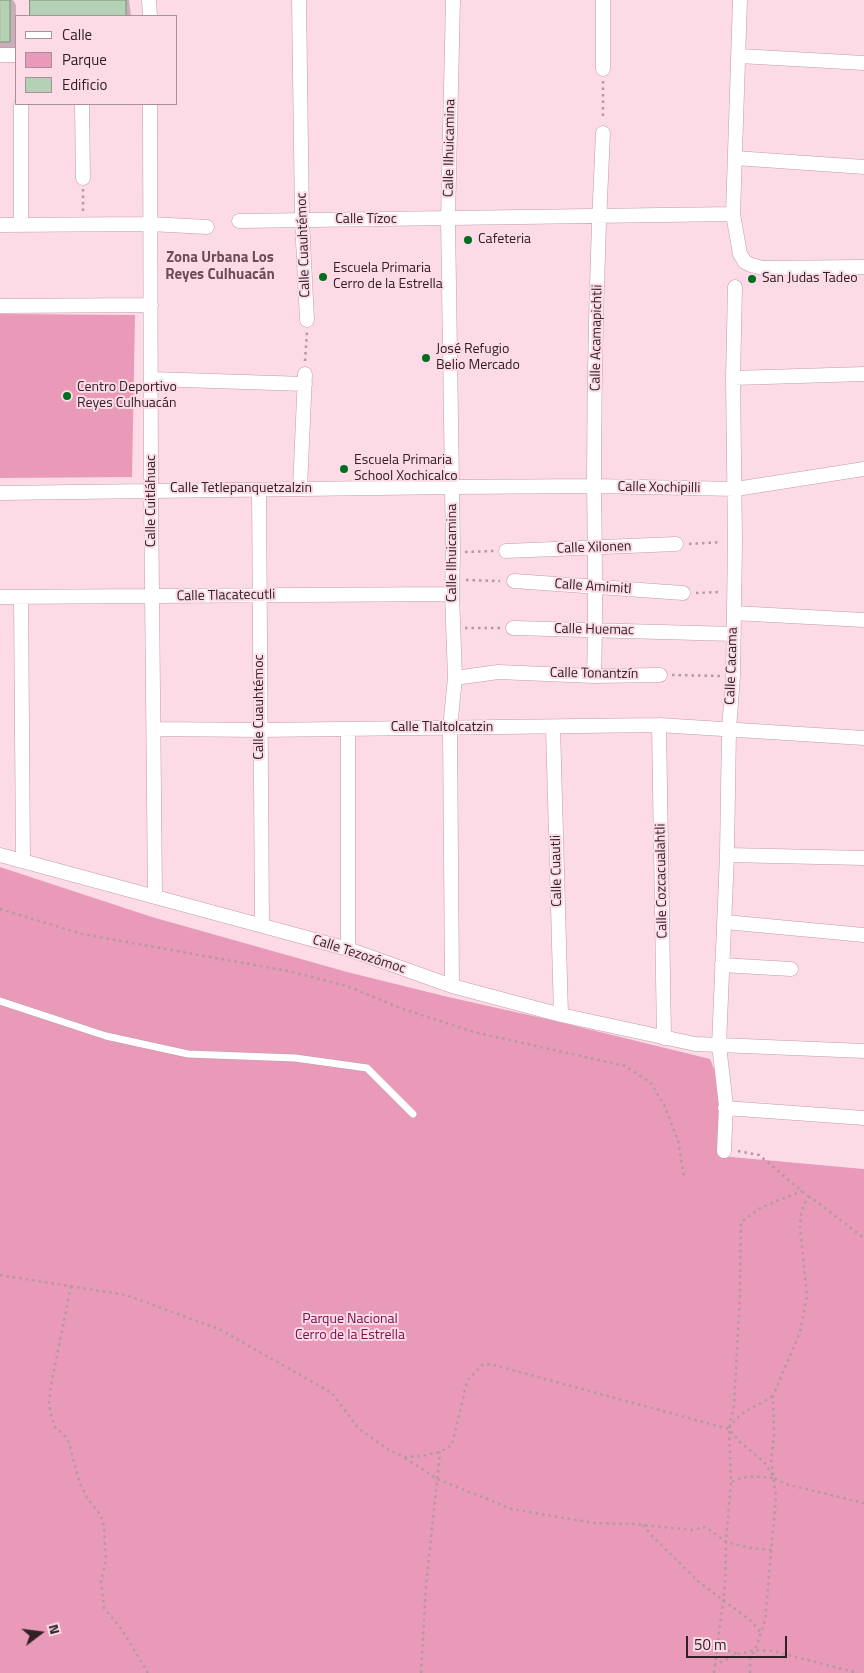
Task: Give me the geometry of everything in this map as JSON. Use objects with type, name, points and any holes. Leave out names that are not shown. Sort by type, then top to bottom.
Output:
[{"type":"street","points":[[149,0],[150,15]]},
{"type":"street","name":"Calle Cuauhtémoc","points":[[299,0],[302,220],[307,320]]},
{"type":"street","name":"Calle Ilhuicamina","points":[[452,986],[450,728],[455,678],[452,587],[448,219],[453,0]]},
{"type":"street","points":[[603,0],[603,69]]},
{"type":"street","points":[[740,0],[733,214],[740,254],[745,262],[764,268],[864,267]]},
{"type":"street","points":[[0,55],[15,55]]},
{"type":"street","points":[[739,56],[864,63]]},
{"type":"street","points":[[20,224],[21,105]]},
{"type":"street","points":[[82,105],[83,178]]},
{"type":"street","name":"Calle Cuitláhuac","points":[[150,105],[155,898]]},
{"type":"street","name":"Calle Acamapichtli","points":[[594,676],[596,548],[594,486],[599,215],[603,134]]},
{"type":"street","points":[[735,158],[864,167]]},
{"type":"street","name":"Calle Tízoc","points":[[239,221],[733,214]]},
{"type":"street","points":[[0,225],[150,224],[207,227]]},
{"type":"street","name":"Calle Cacama","points":[[724,1150],[725,1108],[719,1045],[725,922],[729,729],[734,634],[736,489],[733,378],[735,287]]},
{"type":"street","points":[[0,306],[152,305]]},
{"type":"street","points":[[733,378],[864,374]]},
{"type":"street","points":[[152,379],[305,379],[300,489]]},
{"type":"street","name":"Calle Xochipilli","points":[[452,487],[594,486],[736,489],[864,469]]},
{"type":"street","name":"Calle Tetlepanquetzalzin","points":[[0,493],[452,487]]},
{"type":"street","name":"Calle Cuauhtémoc","points":[[259,490],[262,925]]},
{"type":"street","name":"Calle Xilonen","points":[[506,551],[676,544]]},
{"type":"street","name":"Calle Amimitl","points":[[514,581],[683,593]]},
{"type":"street","name":"Calle Tlacatecutli","points":[[0,597],[259,595],[452,587]]},
{"type":"street","points":[[21,597],[23,861]]},
{"type":"street","points":[[734,613],[864,620]]},
{"type":"street","name":"Calle Huemac","points":[[513,628],[734,634]]},
{"type":"street","name":"Calle Tonantzín","points":[[455,678],[498,672],[594,676],[660,674]]},
{"type":"street","name":"Calle Tlaltolcatzin","points":[[154,730],[659,725],[864,738]]},
{"type":"street","name":"Calle Cozcacualahtli","points":[[659,725],[664,1038]]},
{"type":"street","name":"Calle Cuautli","points":[[553,727],[560,1016]]},
{"type":"street","points":[[348,729],[348,950]]},
{"type":"street","name":"Calle Tezozómoc","points":[[0,855],[155,898],[262,925],[348,950],[452,986],[560,1016],[696,1044],[864,1051]]},
{"type":"street","points":[[727,856],[864,858]]},
{"type":"street","points":[[725,922],[864,935]]},
{"type":"street","points":[[722,965],[791,969]]},
{"type":"street","points":[[725,1108],[864,1118]]},
{"type":"lane","points":[[0,1001],[106,1036],[188,1054],[295,1058],[367,1068],[413,1114]]},
{"type":"path","points":[[603,69],[603,134]]},
{"type":"path","points":[[83,178],[83,224]]},
{"type":"path","points":[[305,379],[307,320]]},
{"type":"path","points":[[676,544],[735,542]]},
{"type":"path","points":[[453,552],[506,551]]},
{"type":"path","points":[[452,587],[514,581]]},
{"type":"path","points":[[683,593],[734,591]]},
{"type":"path","points":[[454,628],[513,628]]},
{"type":"path","points":[[660,674],[733,676]]},
{"type":"path","points":[[0,909],[82,934],[305,976],[347,986],[400,1008],[474,1032],[625,1066],[651,1084],[665,1107],[678,1140],[684,1177]]},
{"type":"path","points":[[724,1150],[758,1155],[808,1197],[825,1207],[864,1238]]},
{"type":"path","points":[[714,1673],[725,1585],[726,1542],[731,1482],[729,1429],[734,1406],[740,1294],[741,1222],[762,1207],[802,1191]]},
{"type":"path","points":[[750,1673],[750,1659],[765,1621],[772,1550],[776,1497],[771,1459],[774,1437],[773,1396],[800,1332],[807,1296],[800,1226],[801,1214],[808,1197]]},
{"type":"path","points":[[0,1275],[126,1295],[221,1330],[332,1394],[358,1428],[389,1450],[404,1457],[437,1479],[512,1508],[593,1523],[693,1530],[706,1527],[726,1542],[751,1548],[772,1550]]},
{"type":"path","points":[[71,1286],[51,1385],[49,1403],[51,1414],[55,1427],[69,1442],[79,1481],[87,1498],[100,1514],[104,1526],[106,1560],[100,1581],[104,1608],[122,1630],[148,1673]]},
{"type":"path","points":[[404,1457],[440,1452],[452,1445],[467,1381],[482,1365],[490,1364],[729,1429],[740,1442],[764,1462],[774,1478]]},
{"type":"path","points":[[729,1429],[746,1410],[763,1403],[773,1396]]},
{"type":"path","points":[[421,1673],[426,1586],[440,1452]]},
{"type":"path","points":[[731,1482],[748,1476],[774,1478],[785,1484],[864,1503]]},
{"type":"path","points":[[643,1525],[699,1582],[750,1621],[761,1633]]},
{"type":"path","points":[[719,1642],[729,1651],[738,1654]]},
{"type":"path","points":[[714,1665],[738,1654],[755,1650],[773,1651],[858,1673]]},
{"type":"green space","name":"Centro Deportivo Reyes Culhuacán","points":[[0,314],[135,315],[132,477],[0,478]]},
{"type":"green space","name":"Parque Nacional Cerro de la Estrella","points":[[0,867],[152,917],[347,972],[710,1059],[719,1081],[720,1156],[864,1169],[864,1673],[0,1673]]},
{"type":"building","points":[[0,0],[10,0],[10,42],[0,42]]},
{"type":"building","points":[[30,0],[126,0],[126,15],[30,15]]},
{"type":"place","name":"Cafeteria","points":[[468,240]]},
{"type":"place","name":"Escuela Primaria Cerro de la Estrella","points":[[323,277]]},
{"type":"place","name":"San Judas Tadeo","points":[[752,279]]},
{"type":"place","name":"José Refugio Belio Mercado","points":[[426,358]]},
{"type":"place","name":"Centro Deportivo Reyes Culhuacán","points":[[67,396]]},
{"type":"place","name":"Escuela Primaria School Xochicalco","points":[[344,469]]},
{"type":"district","name":"Zona Urbana Los Reyes Culhuacán","points":[[220,266]]}]
